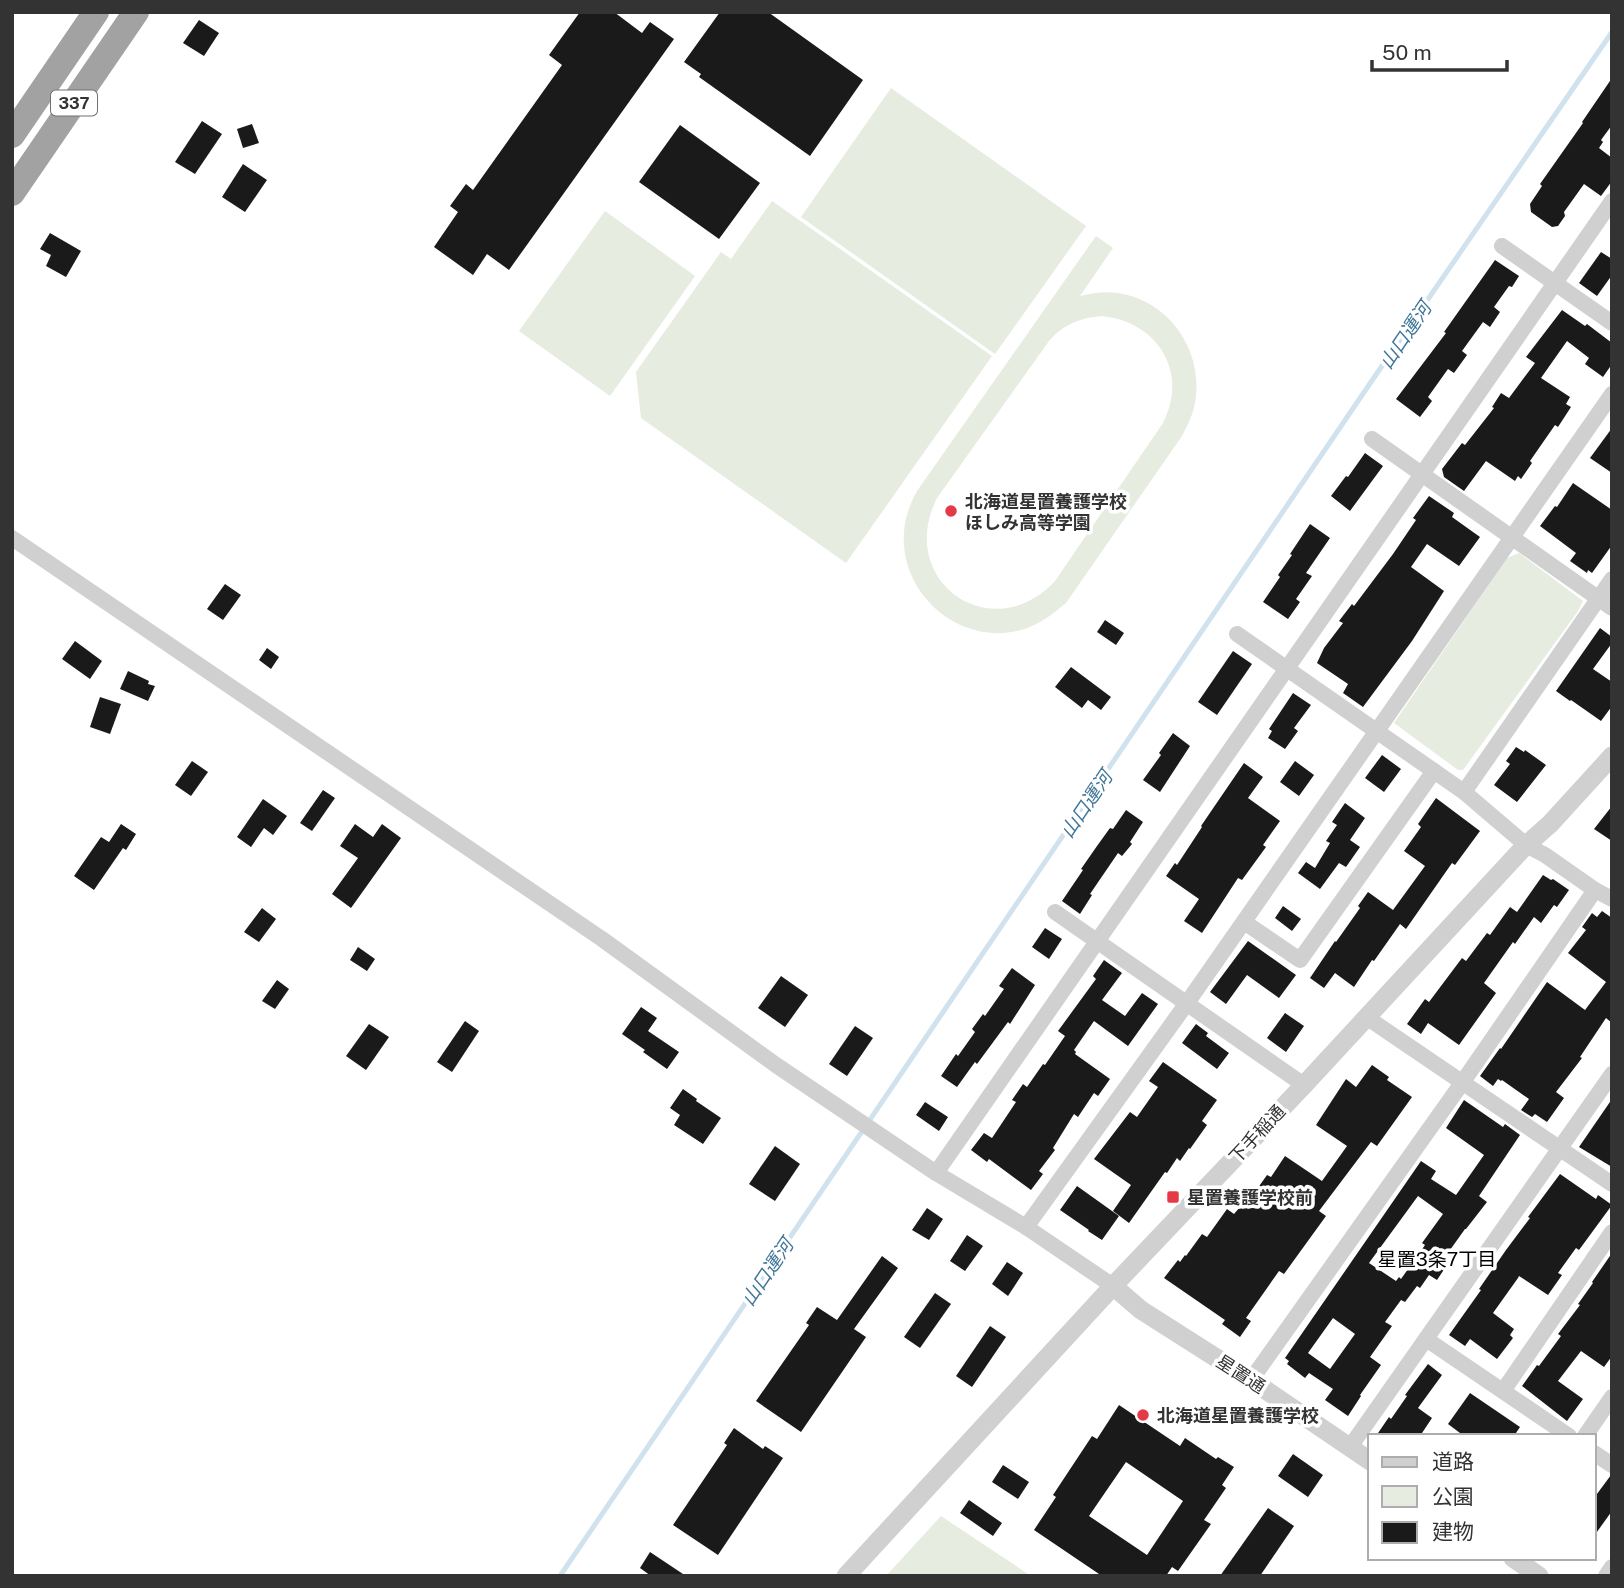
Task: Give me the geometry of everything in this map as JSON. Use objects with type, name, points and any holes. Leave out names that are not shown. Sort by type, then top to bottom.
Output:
[{"type":"highway","name":"337","points":[[12,135],[96,12]]},
{"type":"highway","name":"337","points":[[12,193],[136,12]]},
{"type":"street","points":[[936,1173],[1612,201]]},
{"type":"street","points":[[1502,246],[1612,323]]},
{"type":"street","points":[[1026,1227],[1244,922],[1612,394]]},
{"type":"street","points":[[1372,439],[1612,608]]},
{"type":"street","points":[[12,538],[602,939],[776,1065],[876,1133],[1026,1227],[1113,1286]]},
{"type":"street","points":[[1464,792],[1612,579]]},
{"type":"street","points":[[1237,634],[1464,792],[1526,845],[1612,899]]},
{"type":"street","name":"下手稲通","points":[[846,1576],[1113,1286],[1612,755]]},
{"type":"street","points":[[1244,922],[1300,960],[1434,771]]},
{"type":"street","points":[[1251,1380],[1595,890]]},
{"type":"street","points":[[1055,912],[1304,1085]]},
{"type":"street","points":[[1366,1017],[1612,1184]]},
{"type":"street","points":[[1350,1447],[1612,1074]]},
{"type":"street","points":[[1503,1391],[1612,1232]]},
{"type":"street","name":"星置通","points":[[1113,1286],[1141,1310],[1368,1460]]},
{"type":"street","points":[[1426,1339],[1566,1434]]},
{"type":"street","points":[[1586,1434],[1612,1397]]},
{"type":"street","points":[[1596,1454],[1612,1465]]},
{"type":"street","points":[[1516,1560],[1539,1576]]},
{"type":"street","points":[[1606,1576],[1612,1567]]},
{"type":"green space","points":[[891,88],[1086,226],[995,354],[801,217]]},
{"type":"green space","points":[[772,201],[992,356],[846,563],[641,418],[636,372],[721,252],[731,259]]},
{"type":"green space","points":[[605,211],[695,276],[610,396],[519,331]]},
{"type":"green space","points":[[1096,236],[1113,248],[1080,296],[1108,292],[1136,297],[1166,316],[1186,343],[1193,360],[1196,377],[1195,401],[1182,436],[1066,603],[1035,625],[1006,633],[983,632],[961,625],[942,614],[925,598],[913,578],[905,556],[905,521],[917,491]],"holes":[[[1102,316],[1122,320],[1153,339],[1170,368],[1170,404],[1163,423],[1055,581],[1030,600],[1004,608],[979,607],[957,596],[939,579],[929,556],[927,528],[937,498],[1055,335],[1067,326],[1087,318]]]},
{"type":"green space","points":[[1519,553],[1583,601],[1463,770],[1458,770],[1394,723],[1507,558]]},
{"type":"green space","points":[[941,1516],[1031,1576],[886,1576]]},
{"type":"building","points":[[580,12],[614,12],[642,33],[650,22],[674,39],[509,270],[487,254],[473,275],[434,247],[458,212],[450,206],[466,184],[473,190],[562,65],[549,55]]},
{"type":"building","points":[[720,12],[768,12],[863,80],[810,156],[699,77],[701,74],[684,62]]},
{"type":"building","points":[[199,20],[219,33],[204,56],[183,43]]},
{"type":"building","points":[[1612,78],[1612,125],[1601,140],[1603,142],[1599,148],[1612,158],[1612,181],[1601,196],[1584,184],[1564,212],[1565,216],[1558,226],[1552,227],[1531,212],[1530,204],[1542,186],[1540,184]]},
{"type":"building","points":[[202,121],[222,134],[195,174],[175,162]]},
{"type":"building","points":[[252,124],[259,143],[243,148],[237,129]]},
{"type":"building","points":[[680,125],[760,183],[719,239],[639,182]]},
{"type":"building","points":[[243,164],[267,180],[245,212],[222,197]]},
{"type":"building","points":[[50,233],[81,251],[66,277],[46,266],[51,255],[40,249]]},
{"type":"building","points":[[1601,252],[1612,259],[1612,275],[1597,296],[1579,283]]},
{"type":"building","points":[[1495,260],[1519,276],[1494,307],[1500,312],[1490,327],[1483,322],[1462,351],[1467,355],[1454,373],[1448,369],[1428,397],[1432,401],[1420,417],[1396,399],[1446,333],[1444,332]]},
{"type":"building","points":[[1562,310],[1612,343],[1612,364],[1603,377],[1585,364],[1589,358],[1567,341],[1541,378],[1570,397],[1566,404],[1571,407],[1558,427],[1555,425],[1521,479],[1518,476],[1515,481],[1486,461],[1464,491],[1444,477],[1442,469],[1494,408],[1492,407],[1501,393],[1509,398],[1535,363],[1526,357]]},
{"type":"building","points":[[1612,428],[1612,473],[1590,458]]},
{"type":"building","points":[[1365,453],[1383,466],[1350,511],[1331,496]]},
{"type":"building","points":[[1573,483],[1612,510],[1612,545],[1592,573],[1588,570],[1587,573],[1570,561],[1576,553],[1540,526]]},
{"type":"building","points":[[1429,496],[1454,513],[1452,517],[1480,537],[1459,566],[1427,544],[1411,567],[1444,591],[1412,641],[1363,707],[1343,693],[1348,684],[1317,663],[1324,648],[1343,623],[1339,621],[1352,604],[1354,606],[1393,554]]},
{"type":"building","points":[[1310,524],[1330,538],[1306,573],[1312,576],[1296,599],[1300,602],[1288,619],[1263,602]]},
{"type":"building","points":[[225,584],[241,595],[223,620],[207,609]]},
{"type":"building","points":[[1105,620],[1124,633],[1116,645],[1097,632]]},
{"type":"building","points":[[1600,628],[1612,637],[1612,643],[1593,669],[1612,682],[1612,706],[1601,721],[1556,691]]},
{"type":"building","points":[[75,641],[102,661],[90,679],[62,659]]},
{"type":"building","points":[[267,648],[279,657],[271,669],[259,660]]},
{"type":"building","points":[[1233,651],[1252,664],[1217,715],[1198,702]]},
{"type":"building","points":[[1071,667],[1111,697],[1101,710],[1088,700],[1082,708],[1055,687]]},
{"type":"building","points":[[128,671],[155,686],[148,701],[120,689]]},
{"type":"building","points":[[1293,693],[1311,705],[1294,728],[1298,731],[1285,749],[1268,738],[1272,731],[1269,729]]},
{"type":"building","points":[[100,697],[121,704],[110,734],[90,727]]},
{"type":"building","points":[[1173,733],[1190,746],[1160,792],[1143,780]]},
{"type":"building","points":[[1516,747],[1546,765],[1517,802],[1494,785],[1510,764],[1506,761]]},
{"type":"building","points":[[1382,755],[1401,769],[1384,792],[1365,778]]},
{"type":"building","points":[[192,761],[208,772],[191,796],[175,785]]},
{"type":"building","points":[[1295,761],[1314,775],[1299,796],[1280,782]]},
{"type":"building","points":[[1244,763],[1263,777],[1248,798],[1280,821],[1263,845],[1266,847],[1242,880],[1238,878],[1202,933],[1184,921],[1199,899],[1166,876],[1175,863],[1177,865]]},
{"type":"building","points":[[323,790],[335,798],[312,831],[300,823]]},
{"type":"building","points":[[1436,798],[1480,831],[1455,865],[1452,863],[1406,929],[1400,924],[1354,987],[1335,973],[1324,988],[1310,978],[1360,908],[1358,906],[1368,892],[1393,910],[1425,866],[1404,851],[1421,827],[1418,824]]},
{"type":"building","points":[[263,799],[287,816],[273,835],[264,828],[251,847],[237,837]]},
{"type":"building","points":[[1345,803],[1365,818],[1350,840],[1360,847],[1346,867],[1339,863],[1320,889],[1298,873],[1306,862],[1315,868],[1330,843],[1326,841],[1337,825],[1332,822]]},
{"type":"building","points":[[1612,806],[1612,841],[1594,829]]},
{"type":"building","points":[[1126,810],[1143,822],[1130,842],[1132,844],[1122,856],[1118,853],[1080,914],[1062,901],[1097,846]]},
{"type":"building","points":[[121,824],[136,834],[94,890],[74,876],[101,837],[109,842]]},
{"type":"building","points":[[355,824],[373,837],[382,824],[401,838],[351,908],[332,894],[358,858],[340,846]]},
{"type":"building","points":[[1543,875],[1569,890],[1541,923],[1534,917],[1515,944],[1513,942],[1484,983],[1496,993],[1459,1045],[1428,1023],[1421,1034],[1407,1024],[1425,999],[1429,1002],[1462,958],[1466,961],[1487,933],[1490,935],[1510,907],[1517,912]]},
{"type":"building","points":[[1283,906],[1301,919],[1292,931],[1275,918]]},
{"type":"building","points":[[262,908],[276,919],[259,942],[244,932]]},
{"type":"building","points":[[1602,911],[1612,918],[1612,1023],[1606,1018],[1580,1057],[1582,1058],[1556,1092],[1564,1098],[1547,1122],[1535,1114],[1532,1117],[1521,1110],[1529,1099],[1502,1080],[1498,1079],[1493,1086],[1480,1076],[1547,982],[1585,1010],[1606,982],[1568,953],[1586,930],[1582,927],[1592,913],[1597,917]]},
{"type":"building","points":[[1045,928],[1062,939],[1049,959],[1032,947]]},
{"type":"building","points":[[1248,941],[1296,975],[1279,998],[1247,975],[1226,1004],[1210,992]]},
{"type":"building","points":[[358,947],[375,959],[367,971],[350,960]]},
{"type":"building","points":[[1104,960],[1122,973],[1102,1000],[1125,1016],[1142,993],[1158,1004],[1128,1046],[1094,1021],[1074,1050],[1075,1054],[1110,1079],[1098,1096],[1094,1093],[1078,1117],[1074,1114],[1053,1148],[1055,1150],[1039,1171],[1043,1174],[1031,1190],[989,1159],[987,1162],[971,1150],[984,1133],[992,1138],[1016,1102],[1012,1100],[1023,1084],[1027,1087],[1043,1064],[1045,1065],[1065,1036],[1058,1031],[1096,979],[1093,976]]},
{"type":"building","points":[[1012,968],[1035,985],[1010,1024],[1008,1022],[957,1087],[941,1076],[975,1032],[972,1029],[1004,989],[999,986]]},
{"type":"building","points":[[781,976],[808,995],[785,1027],[758,1008]]},
{"type":"building","points":[[277,980],[289,989],[275,1009],[262,1001]]},
{"type":"building","points":[[641,1007],[657,1018],[648,1031],[679,1052],[667,1069],[622,1034]]},
{"type":"building","points":[[1285,1013],[1304,1026],[1286,1052],[1267,1038]]},
{"type":"building","points":[[465,1021],[479,1031],[452,1072],[437,1062]]},
{"type":"building","points":[[369,1024],[389,1037],[366,1070],[346,1056]]},
{"type":"building","points":[[1196,1024],[1208,1033],[1206,1036],[1229,1053],[1217,1069],[1182,1043]]},
{"type":"building","points":[[855,1026],[873,1038],[847,1076],[829,1064]]},
{"type":"building","points":[[1163,1062],[1217,1100],[1202,1121],[1207,1125],[1190,1149],[1180,1161],[1177,1158],[1167,1173],[1165,1172],[1129,1223],[1113,1211],[1131,1185],[1094,1159],[1130,1112],[1137,1117],[1158,1087],[1149,1081]]},
{"type":"building","points":[[1372,1065],[1389,1077],[1387,1080],[1412,1097],[1377,1146],[1371,1142],[1319,1211],[1326,1216],[1284,1274],[1279,1271],[1246,1318],[1251,1321],[1240,1337],[1222,1324],[1225,1320],[1164,1278],[1178,1260],[1180,1262],[1186,1256],[1202,1234],[1207,1237],[1227,1209],[1234,1214],[1240,1207],[1243,1209],[1267,1175],[1271,1177],[1285,1156],[1322,1181],[1347,1146],[1316,1125],[1346,1079],[1356,1087]]},
{"type":"building","points":[[683,1089],[721,1118],[703,1144],[674,1125],[680,1115],[670,1108]]},
{"type":"building","points":[[1612,1099],[1612,1167],[1579,1147]]},
{"type":"building","points":[[1464,1100],[1503,1127],[1505,1124],[1520,1135],[1479,1196],[1487,1202],[1440,1264],[1445,1268],[1437,1280],[1429,1275],[1405,1302],[1401,1300],[1385,1322],[1392,1326],[1370,1357],[1381,1365],[1348,1416],[1325,1400],[1333,1389],[1309,1373],[1305,1378],[1287,1364],[1289,1361],[1285,1358],[1421,1161],[1436,1171],[1431,1179],[1456,1195],[1484,1155],[1446,1128]],"holes":[[[1418,1196],[1443,1214],[1422,1243],[1425,1245],[1401,1279],[1399,1277],[1396,1281],[1369,1263]],[[1333,1318],[1355,1334],[1330,1369],[1308,1353]]]},
{"type":"building","points":[[925,1102],[948,1117],[939,1131],[916,1115]]},
{"type":"building","points":[[775,1146],[800,1164],[775,1201],[749,1184]]},
{"type":"building","points":[[1560,1174],[1596,1199],[1598,1195],[1612,1205],[1579,1250],[1576,1248],[1558,1273],[1562,1275],[1548,1295],[1519,1276],[1493,1313],[1514,1329],[1510,1335],[1513,1338],[1497,1359],[1470,1339],[1465,1346],[1449,1335]]},
{"type":"building","points":[[1077,1186],[1119,1216],[1102,1240],[1060,1210]]},
{"type":"building","points":[[927,1208],[943,1219],[929,1240],[912,1230]]},
{"type":"building","points":[[967,1235],[983,1246],[965,1271],[950,1261]]},
{"type":"building","points":[[1612,1253],[1612,1356],[1604,1367],[1581,1351],[1558,1381],[1583,1399],[1567,1421],[1522,1386],[1561,1336],[1558,1334],[1580,1305],[1578,1304]]},
{"type":"building","points":[[882,1256],[898,1268],[854,1329],[866,1337],[801,1432],[756,1401],[809,1325],[806,1323],[817,1307],[837,1320]]},
{"type":"building","points":[[1007,1262],[1023,1273],[1008,1296],[992,1284]]},
{"type":"building","points":[[935,1293],[951,1304],[920,1348],[904,1337]]},
{"type":"building","points":[[990,1326],[1006,1337],[972,1387],[956,1376]]},
{"type":"building","points":[[1428,1364],[1442,1375],[1418,1408],[1432,1418],[1421,1434],[1377,1434],[1389,1417],[1391,1419],[1407,1396],[1405,1395]]},
{"type":"building","points":[[1470,1393],[1520,1427],[1515,1434],[1461,1434],[1448,1424]]},
{"type":"building","points":[[1119,1405],[1180,1446],[1185,1438],[1216,1459],[1218,1457],[1234,1467],[1222,1485],[1226,1488],[1204,1520],[1211,1524],[1178,1571],[1172,1567],[1166,1576],[1102,1576],[1034,1530],[1056,1497],[1053,1495],[1092,1436],[1097,1439]],"holes":[[[1126,1462],[1183,1501],[1147,1555],[1089,1516]]]},
{"type":"building","points":[[734,1428],[763,1449],[765,1446],[783,1458],[718,1555],[673,1525],[727,1445],[724,1443]]},
{"type":"building","points":[[1293,1454],[1323,1475],[1308,1497],[1278,1476]]},
{"type":"building","points":[[1003,1465],[1029,1482],[1018,1499],[992,1482]]},
{"type":"building","points":[[1611,1475],[1612,1511],[1596,1533],[1596,1495]]},
{"type":"building","points":[[969,1500],[1002,1523],[993,1536],[960,1513]]},
{"type":"building","points":[[1268,1508],[1294,1526],[1260,1576],[1220,1576]]},
{"type":"building","points":[[650,1552],[686,1576],[651,1576],[640,1568]]},
{"type":"waterway","name":"山口運河","points":[[560,1576],[1373,379],[1612,32]]},
{"type":"place","name":"北海道星置養護学校 ほしみ高等学園","points":[[951,511]]},
{"type":"place","name":"星置養護学校前","points":[[1173,1197]]},
{"type":"place","name":"北海道星置養護学校","points":[[1143,1415]]},
{"type":"district","name":"星置3条7丁目","points":[[1437,1259]]}]
